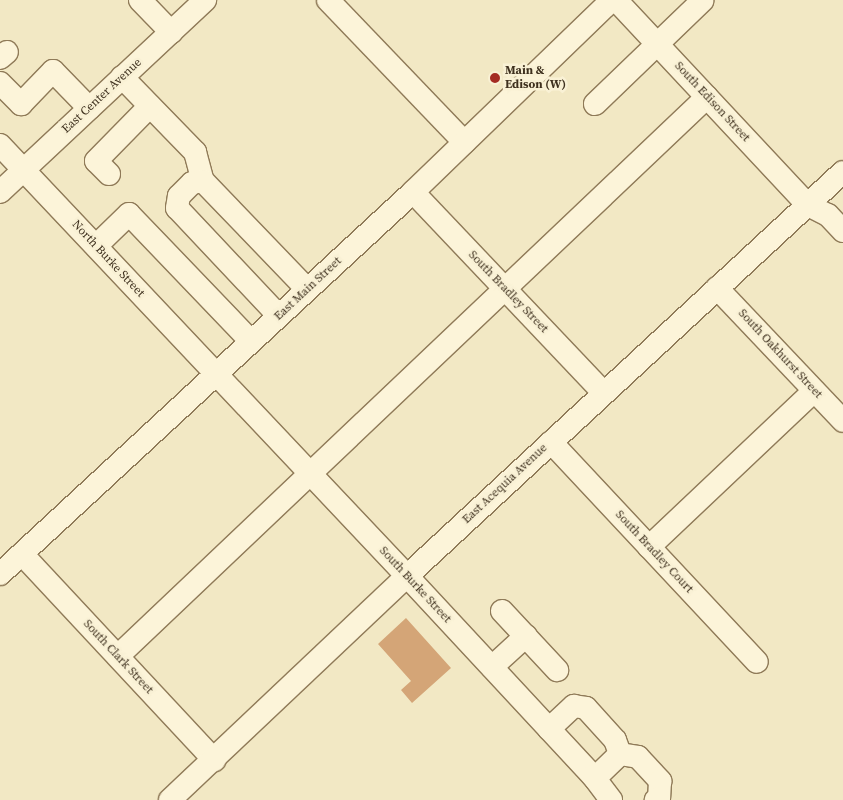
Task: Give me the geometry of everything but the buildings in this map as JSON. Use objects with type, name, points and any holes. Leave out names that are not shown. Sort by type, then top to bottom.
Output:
[{"type":"street","points":[[140,0],[171,32]]},
{"type":"street","name":"East Center Avenue","points":[[0,192],[205,0]]},
{"type":"street","points":[[328,0],[464,142]]},
{"type":"street","name":"East Main Street","points":[[0,574],[412,192],[612,0]]},
{"type":"street","name":"South Edison Street","points":[[616,0],[808,205],[828,215],[843,230]]},
{"type":"street","points":[[596,104],[702,1]]},
{"type":"street","points":[[0,83],[21,104],[52,71],[89,108]]},
{"type":"street","points":[[122,77],[195,152],[203,181],[307,289]]},
{"type":"street","points":[[118,656],[312,474],[707,97]]},
{"type":"street","points":[[109,174],[96,161],[150,106]]},
{"type":"street","name":"North Burke Street","points":[[0,145],[216,373]]},
{"type":"street","name":"East Acequia Avenue","points":[[170,800],[407,576],[843,172]]},
{"type":"street","points":[[203,181],[192,183],[178,196],[177,208],[278,315]]},
{"type":"street","name":"South Bradley Street","points":[[412,192],[604,393]]},
{"type":"street","points":[[96,246],[129,214],[251,341]]},
{"type":"street","name":"South Oakhurst Street","points":[[717,288],[843,421]]},
{"type":"street","name":"South Burke Street","points":[[216,373],[595,778],[611,800]]},
{"type":"street","points":[[649,547],[814,391]]},
{"type":"street","name":"South Bradley Court","points":[[551,442],[757,662]]},
{"type":"street","name":"South Clark Street","points":[[22,554],[214,760]]},
{"type":"street","points":[[502,611],[557,670]]},
{"type":"street","points":[[492,667],[526,636]]},
{"type":"street","points":[[549,729],[574,706],[586,708],[615,740],[620,754]]},
{"type":"street","points":[[595,778],[620,754]]},
{"type":"street","points":[[620,754],[638,757],[660,781],[659,798],[656,800]]},
{"type":"place","name":"Main & Edison (W)","points":[[495,78]]}]
